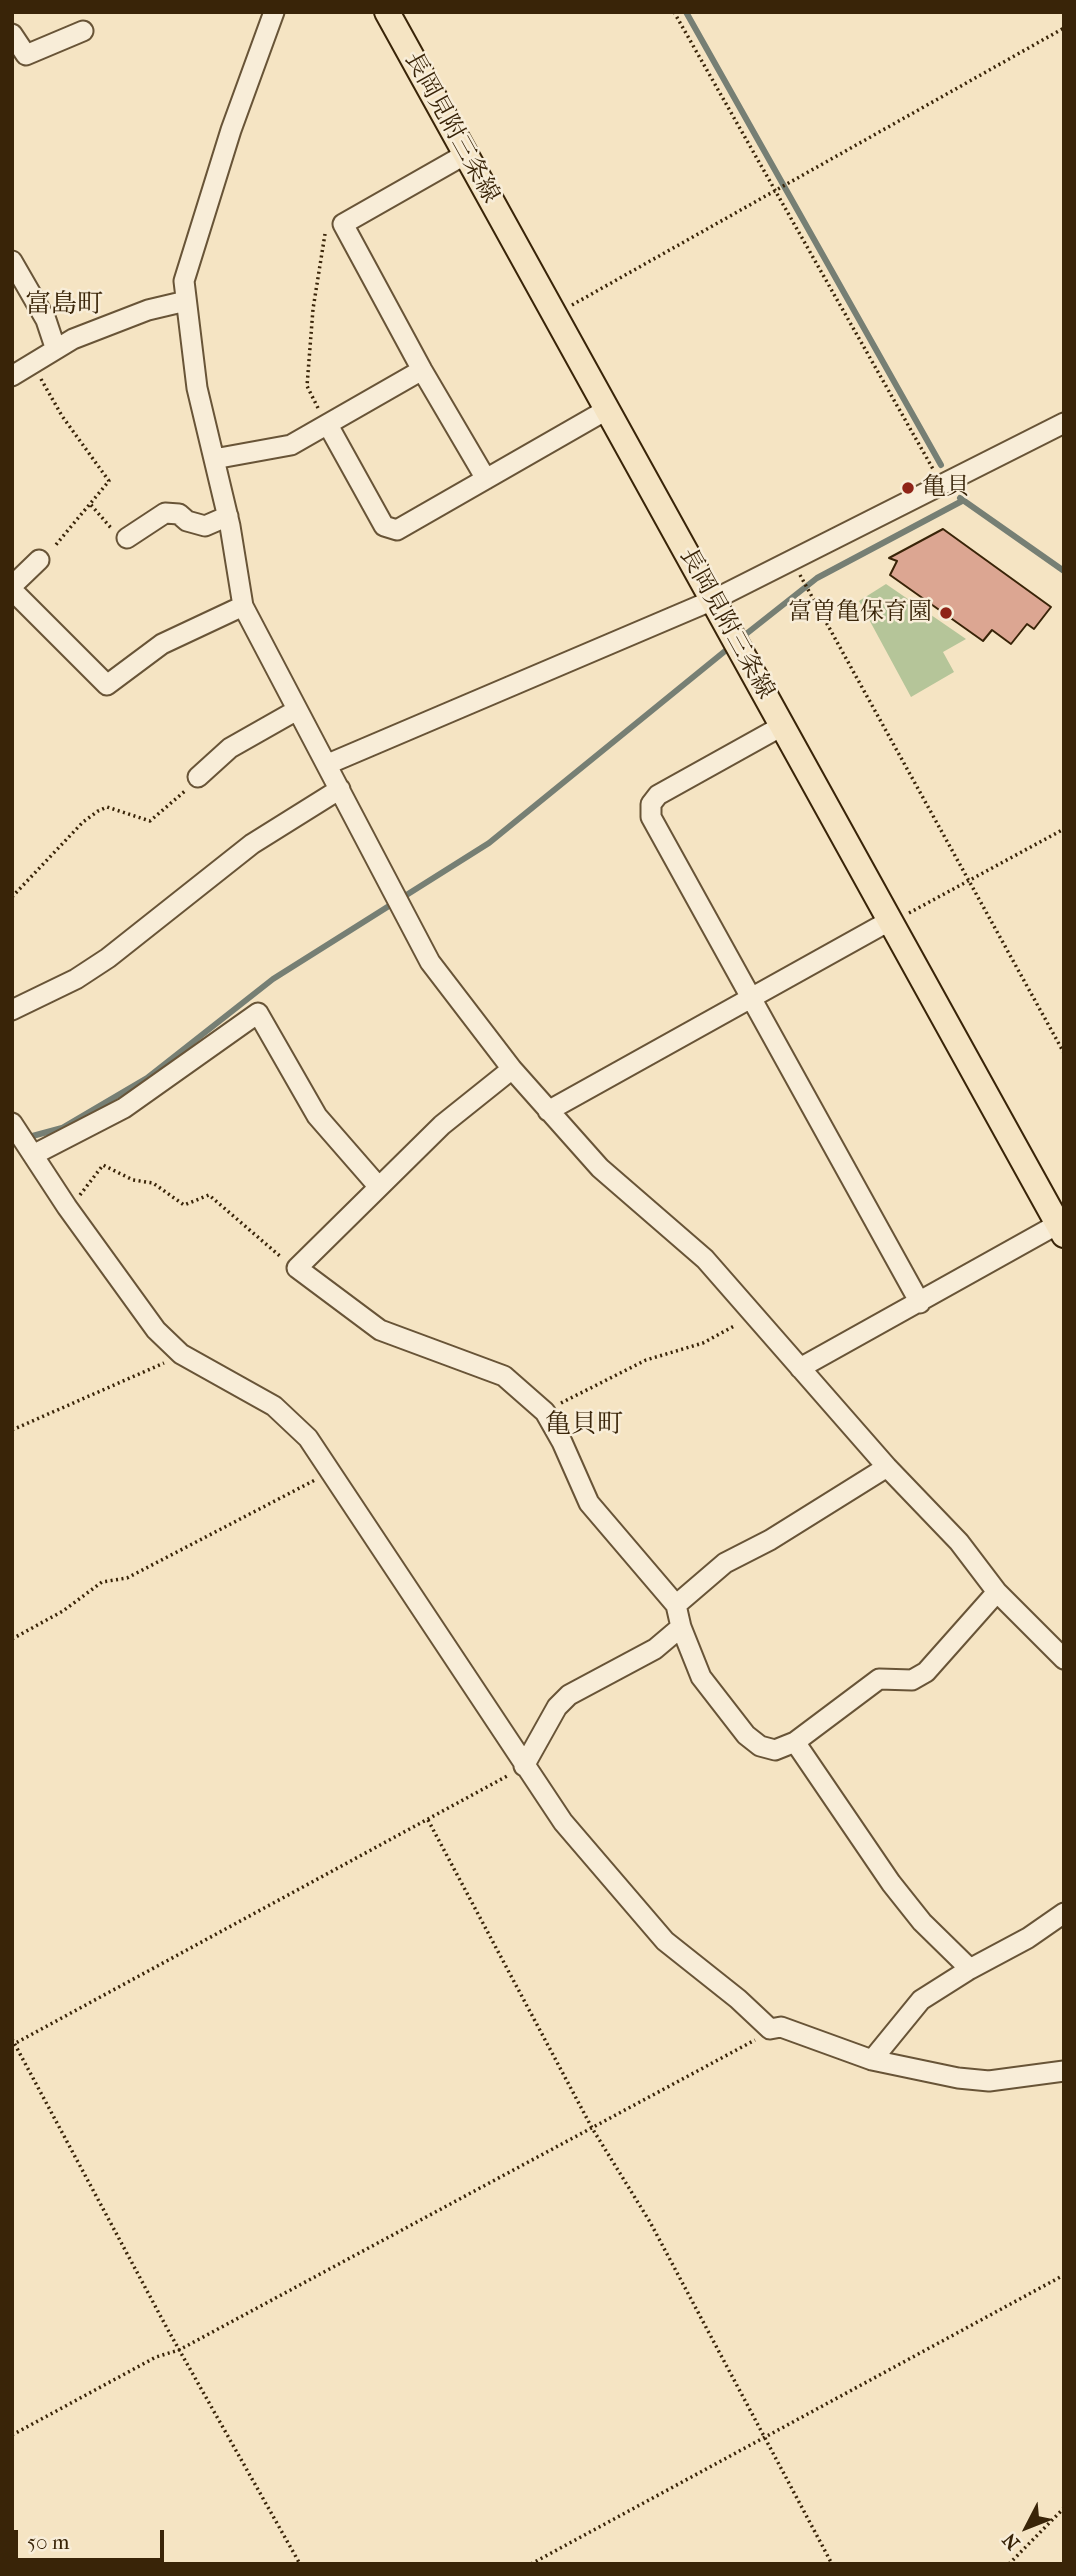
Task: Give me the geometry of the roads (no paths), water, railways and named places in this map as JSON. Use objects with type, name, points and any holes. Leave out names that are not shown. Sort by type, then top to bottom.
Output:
[{"type":"main road","name":"長岡見附三条線","points":[[387,12],[1061,1230]]},
{"type":"street","points":[[274,12],[184,281],[197,388],[228,516],[243,606],[430,962],[512,1069],[600,1168],[705,1259],[756,1314],[887,1467],[958,1542],[997,1592],[1064,1659]]},
{"type":"street","points":[[12,34],[26,55],[83,31]]},
{"type":"street","points":[[466,154],[344,224],[422,370],[486,479]]},
{"type":"street","points":[[12,261],[46,320],[55,347]]},
{"type":"street","points":[[12,376],[55,347],[148,310],[186,301]]},
{"type":"street","points":[[214,459],[291,444],[422,370]]},
{"type":"street","points":[[328,425],[384,526],[397,530],[608,409]]},
{"type":"street","points":[[328,764],[713,600],[1064,424]]},
{"type":"street","points":[[127,538],[165,513],[179,514],[187,521],[205,526],[228,516]]},
{"type":"street","points":[[39,560],[12,588],[107,685],[162,644],[243,606]]},
{"type":"street","points":[[198,776],[230,748],[297,710]]},
{"type":"street","points":[[782,726],[658,795],[651,804],[651,817],[920,1303]]},
{"type":"street","points":[[12,1010],[76,979],[108,958],[252,844],[340,789]]},
{"type":"street","points":[[548,1111],[891,920]]},
{"type":"street","points":[[33,1155],[124,1108],[258,1013],[317,1116],[377,1186]]},
{"type":"street","points":[[512,1069],[442,1125],[377,1186],[298,1268],[380,1330],[504,1376],[545,1412],[562,1442],[589,1503],[676,1605],[681,1627],[701,1676],[746,1735],[760,1746],[775,1750],[795,1742],[880,1679],[912,1680],[926,1672],[997,1592]]},
{"type":"street","points":[[12,1123],[139,1308],[181,1354],[274,1406],[308,1438],[563,1822],[638,1913],[665,1941],[738,1999],[770,2029],[781,2027],[872,2060],[989,2081],[1064,2071]]},
{"type":"street","points":[[800,1368],[1061,1230]]},
{"type":"street","points":[[676,1605],[725,1563],[770,1540],[887,1467]]},
{"type":"street","points":[[524,1766],[557,1707],[569,1695],[655,1649],[681,1627]]},
{"type":"street","points":[[795,1742],[891,1883],[922,1922],[970,1969]]},
{"type":"street","points":[[872,2060],[921,2000],[970,1969],[1028,1938],[1064,1913]]},
{"type":"waterway","points":[[686,12],[941,465]]},
{"type":"waterway","points":[[960,498],[1064,571]]},
{"type":"waterway","points":[[741,638],[817,578],[962,501]]},
{"type":"waterway","points":[[25,1138],[62,1128],[147,1078],[273,979],[489,843],[730,647]]},
{"type":"place","name":"亀貝","points":[[908,488]]},
{"type":"place","name":"富曽亀保育園","points":[[946,613]]},
{"type":"district","name":"富島町","points":[[64,306]]},
{"type":"district","name":"亀貝町","points":[[584,1426]]}]
